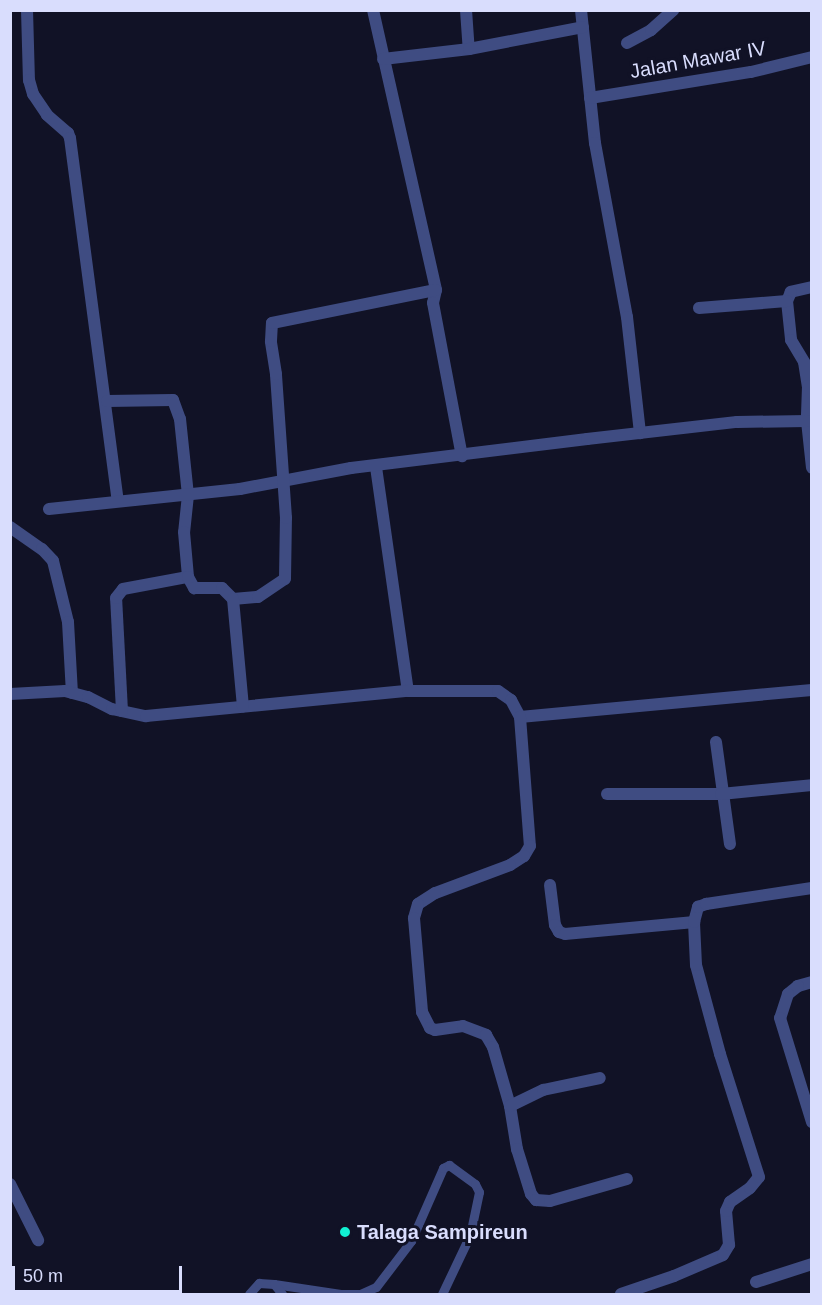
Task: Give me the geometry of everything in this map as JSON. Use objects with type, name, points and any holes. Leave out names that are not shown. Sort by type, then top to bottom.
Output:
[{"type":"street","points":[[27,10],[29,80],[33,94],[47,115],[68,133],[70,138],[107,401],[118,501]]},
{"type":"street","points":[[373,10],[436,290],[433,303],[462,456]]},
{"type":"street","points":[[466,10],[469,49]]},
{"type":"street","points":[[581,10],[595,143],[627,317],[640,433]]},
{"type":"street","points":[[627,43],[651,30],[673,10]]},
{"type":"street","points":[[383,59],[469,49],[583,27]]},
{"type":"street","name":"Jalan Mawar IV","points":[[590,98],[751,72],[812,57]]},
{"type":"street","points":[[812,287],[791,292],[787,301],[791,340],[804,363],[810,386],[807,421],[812,468]]},
{"type":"street","points":[[233,599],[258,597],[285,579],[286,518],[271,335],[272,323],[436,290]]},
{"type":"street","points":[[699,308],[787,301]]},
{"type":"street","points":[[107,401],[172,400],[180,419],[188,495],[184,532],[188,577],[195,588],[222,588],[233,599],[243,707]]},
{"type":"street","points":[[49,508],[188,495],[351,468],[376,467],[640,433],[737,422],[807,421]]},
{"type":"street","points":[[376,467],[408,691]]},
{"type":"street","points":[[10,527],[53,561],[68,622],[72,693]]},
{"type":"street","points":[[122,711],[116,598],[123,589],[188,577]]},
{"type":"street","points":[[520,717],[812,690]]},
{"type":"street","points":[[10,694],[72,693],[122,711],[146,716],[408,691],[498,691],[511,700],[520,717],[530,835],[528,851],[510,865],[435,893],[418,904],[414,918],[425,1021],[430,1028],[435,1030],[463,1026],[486,1035],[493,1047],[510,1106],[517,1149],[531,1194],[536,1200],[550,1201],[627,1179]]},
{"type":"street","points":[[716,742],[721,794],[730,844]]},
{"type":"street","points":[[607,794],[721,794],[812,785]]},
{"type":"street","points":[[550,885],[555,924],[560,932],[565,934],[694,922]]},
{"type":"street","points":[[621,1294],[674,1276],[723,1255],[729,1245],[726,1211],[730,1202],[750,1188],[759,1178],[720,1054],[696,965],[694,922],[696,911],[702,905],[812,888]]},
{"type":"street","points":[[812,982],[798,986],[788,994],[780,1018],[812,1122]]},
{"type":"street","points":[[510,1106],[543,1090],[600,1078]]},
{"type":"street","points":[[10,1184],[38,1240]]},
{"type":"street","points":[[756,1282],[812,1264]]},
{"type":"lane","points":[[249,1294],[259,1283],[342,1294],[360,1294],[376,1287],[411,1241],[443,1168],[449,1165],[475,1184],[478,1192],[470,1235],[442,1294]]},
{"type":"lane","points":[[274,1284],[282,1294]]},
{"type":"place","name":"Talaga Sampireun","points":[[345,1232]]}]
